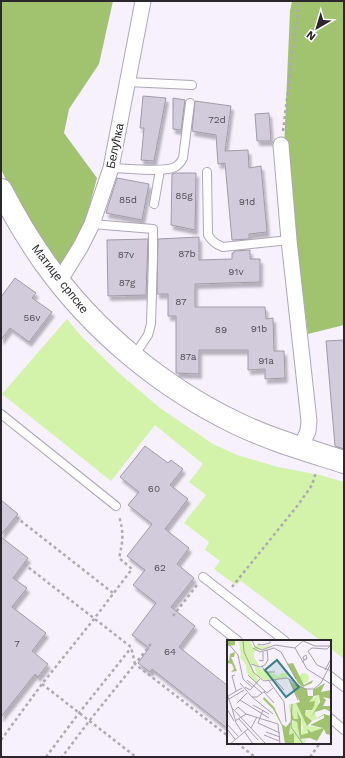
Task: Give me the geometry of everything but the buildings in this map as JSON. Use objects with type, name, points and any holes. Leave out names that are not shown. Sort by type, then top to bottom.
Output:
[{"type":"main road","name":"Матице српске","points":[[1,190],[35,249],[57,279],[107,334],[133,357],[166,383],[193,400],[252,431],[300,449],[344,462]]},
{"type":"street","name":"Белућка","points":[[57,279],[61,277],[73,259],[92,224],[111,168],[143,1]]},
{"type":"street","points":[[282,145],[289,240],[309,421],[308,431],[300,449]]},
{"type":"lane","points":[[127,82],[192,85]]},
{"type":"lane","points":[[111,168],[160,170],[174,168],[180,164],[183,158],[190,103]]},
{"type":"lane","points":[[154,204],[160,170]]},
{"type":"lane","points":[[207,172],[208,234],[212,241],[223,247],[289,240]]},
{"type":"lane","points":[[92,224],[152,230],[153,257],[151,324],[148,335],[133,357]]},
{"type":"lane","points":[[1,414],[116,506]]},
{"type":"lane","points":[[203,577],[284,640]]},
{"type":"lane","points":[[214,622],[237,640]]},
{"type":"lane","points":[[331,677],[344,687]]},
{"type":"lane","points":[[331,719],[344,730]]},
{"type":"path","points":[[282,145],[299,1]]},
{"type":"path","points":[[226,595],[298,505],[312,485]]},
{"type":"path","points":[[1,740],[42,684],[132,569],[119,558],[123,541],[122,525],[116,506]]},
{"type":"path","points":[[16,517],[113,593]]},
{"type":"path","points":[[24,564],[131,647],[135,664],[227,735]]},
{"type":"path","points":[[173,616],[203,577]]},
{"type":"path","points":[[62,757],[150,644]]},
{"type":"path","points":[[46,757],[131,647]]},
{"type":"path","points":[[42,684],[136,757]]},
{"type":"path","points":[[238,744],[255,757]]},
{"type":"path","points":[[310,757],[319,744]]},
{"type":"green space","points":[[1,1],[113,1],[99,64],[69,109],[64,133],[97,178],[81,238],[61,276],[22,215],[1,169]]},
{"type":"green space","points":[[292,1],[344,1],[344,325],[308,334],[284,149],[290,11]]},
{"type":"green space","points":[[67,319],[82,337],[119,373],[160,408],[213,444],[237,455],[278,467],[320,475],[344,482],[344,659],[331,649],[331,640],[320,640],[241,581],[236,585],[214,569],[220,561],[205,550],[209,542],[184,523],[206,495],[189,482],[203,464],[155,425],[111,481],[2,394]]}]
